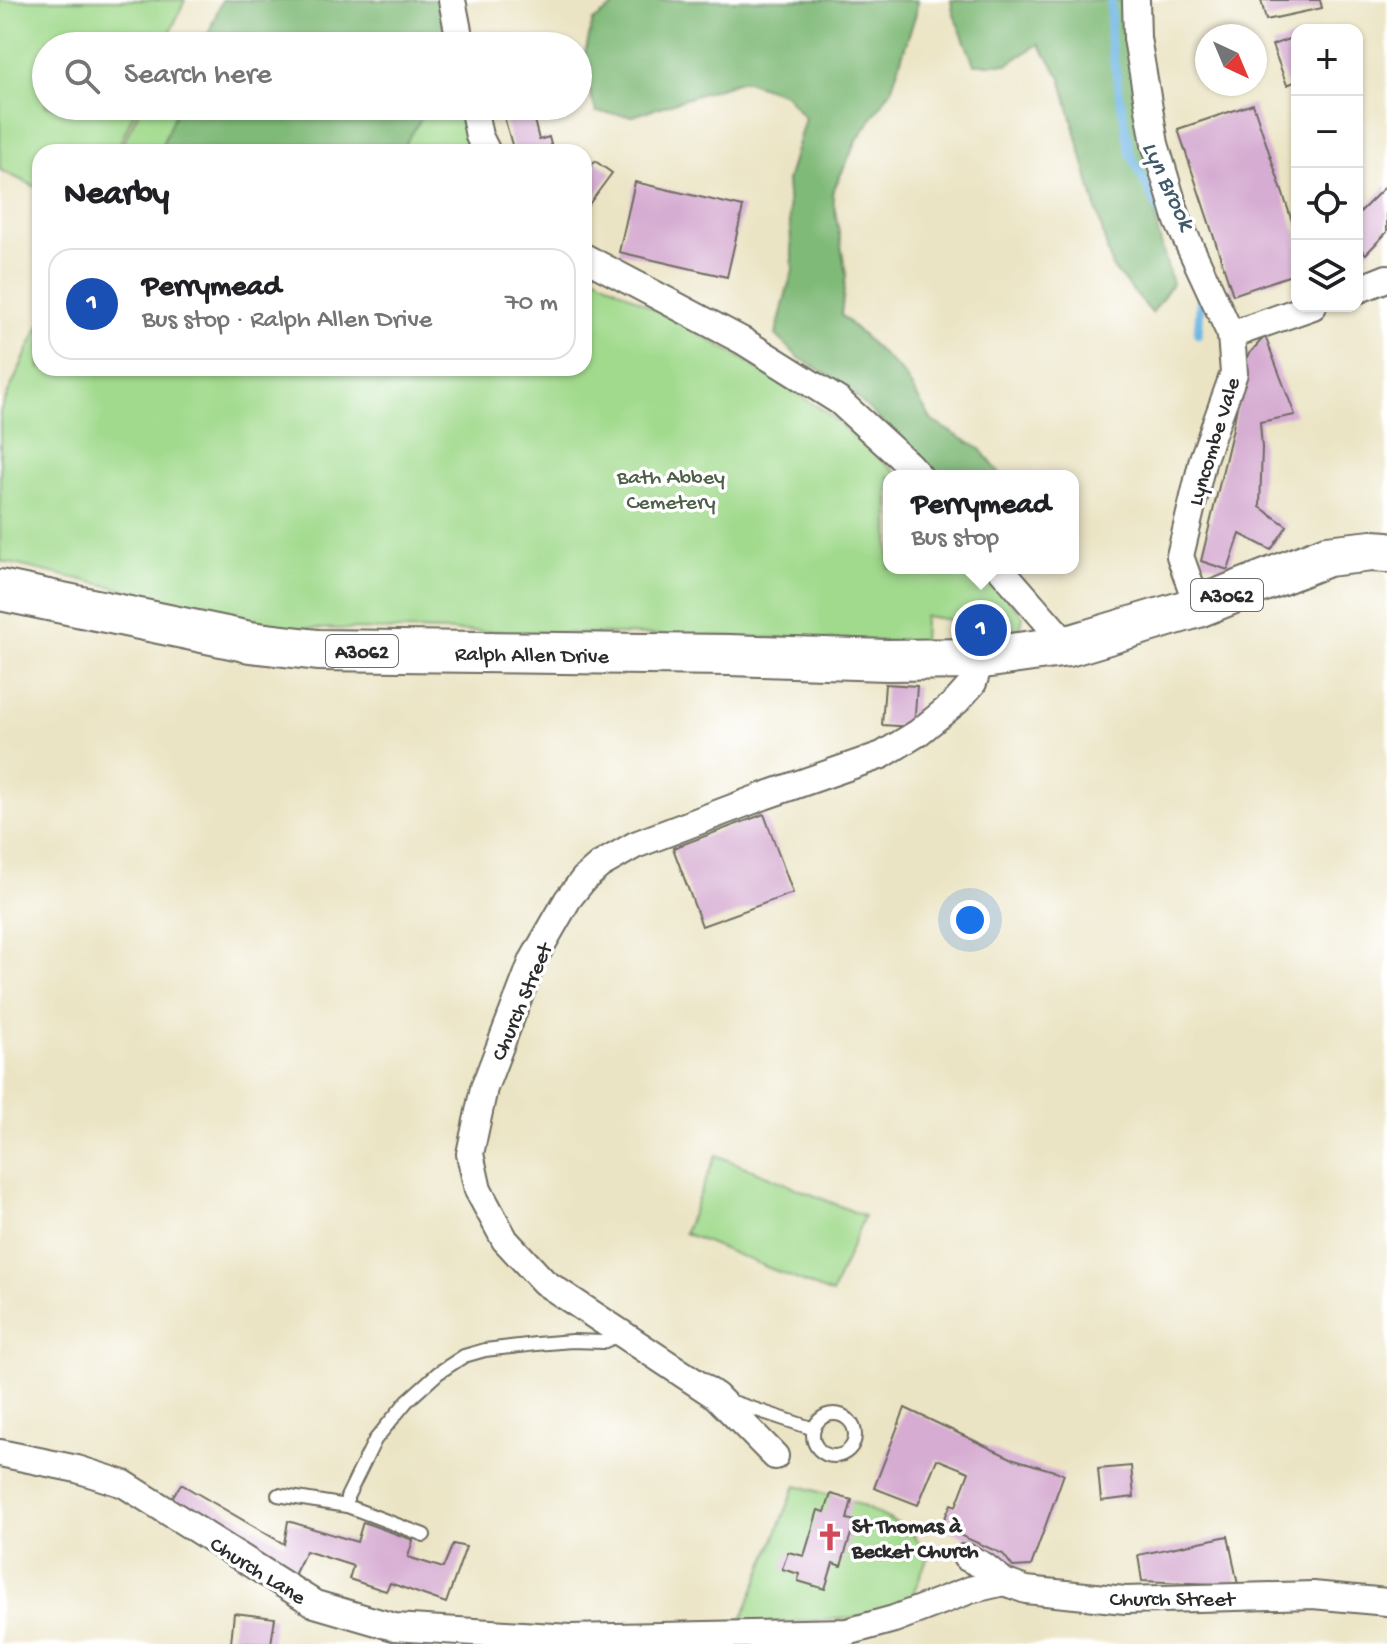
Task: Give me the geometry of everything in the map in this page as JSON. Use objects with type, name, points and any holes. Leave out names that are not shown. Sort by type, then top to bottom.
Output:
[{"type":"main road","name":"A3062","points":[[1068,646],[1198,607],[1327,556],[1387,552]]},
{"type":"main road","name":"Ralph Allen Drive","points":[[0,590],[250,642],[318,650],[887,660],[976,659],[1068,646]]},
{"type":"street","points":[[452,0],[458,32]]},
{"type":"street","name":"Lyncombe Vale","points":[[1136,0],[1137,38],[1155,144],[1178,221],[1231,335],[1234,373],[1203,459],[1180,556],[1198,607]]},
{"type":"street","points":[[476,120],[483,144]]},
{"type":"street","points":[[592,261],[743,341],[839,401],[914,470]]},
{"type":"street","points":[[1363,288],[1387,278]]},
{"type":"street","points":[[1231,335],[1296,312]]},
{"type":"street","points":[[1005,574],[1068,646]]},
{"type":"street","name":"Church Street","points":[[775,1456],[716,1396],[544,1282],[505,1240],[478,1190],[470,1154],[484,1088],[533,960],[568,899],[600,865],[635,845],[882,755],[918,733],[956,702],[973,683],[976,659]]},
{"type":"street","name":"Church Lane","points":[[0,1453],[77,1469],[124,1484],[315,1604],[394,1627],[570,1638],[847,1632],[894,1619],[970,1590],[1004,1582]]},
{"type":"street","name":"Church Street","points":[[966,1557],[1004,1582],[1026,1590],[1125,1600],[1313,1595],[1387,1602]]},
{"type":"lane","points":[[347,1506],[347,1497],[375,1440],[407,1401],[438,1373],[464,1356],[485,1350],[536,1344],[603,1342],[622,1334]]},
{"type":"lane","points":[[716,1396],[814,1429]]},
{"type":"lane","points":[[278,1495],[347,1506],[424,1535]]},
{"type":"green space","points":[[0,0],[185,0],[170,32],[32,32],[32,120],[131,120],[120,144],[32,144],[32,185],[0,170]]},
{"type":"green space","points":[[222,0],[444,0],[447,32],[209,32]]},
{"type":"green space","points":[[623,0],[917,0],[916,13],[891,90],[857,140],[832,193],[846,274],[841,315],[904,375],[932,421],[980,449],[997,470],[926,470],[839,381],[799,358],[776,335],[793,270],[787,181],[805,118],[785,94],[743,80],[633,116],[596,112],[592,99],[590,32],[593,21]]},
{"type":"green space","points":[[951,0],[1127,0],[1158,232],[1172,284],[1152,313],[1112,267],[1061,78],[1039,44],[1008,64],[974,64]]},
{"type":"green space","points":[[134,120],[463,120],[470,144],[123,144]]},
{"type":"green space","points":[[172,120],[420,120],[405,144],[162,144]]},
{"type":"green space","name":"Bath Abbey Cemetery","points":[[592,274],[731,352],[826,412],[893,470],[883,470],[883,574],[986,574],[1023,616],[1020,630],[924,616],[923,643],[291,628],[0,561],[0,411],[32,341],[32,376],[592,376]]},
{"type":"green space","points":[[716,1155],[864,1216],[832,1294],[684,1233]]},
{"type":"green space","points":[[796,1485],[856,1503],[907,1528],[929,1554],[908,1606],[853,1618],[740,1625]]},
{"type":"building","points":[[1261,0],[1320,0],[1322,8],[1266,20]]},
{"type":"building","points":[[1291,38],[1291,83],[1287,85],[1272,45]]},
{"type":"building","points":[[1253,104],[1291,218],[1291,275],[1233,295],[1178,129]]},
{"type":"building","points":[[505,120],[534,120],[539,140],[549,137],[551,144],[512,144]]},
{"type":"building","points":[[595,161],[612,173],[592,200],[592,165]]},
{"type":"building","points":[[635,182],[743,207],[727,277],[619,252]]},
{"type":"building","points":[[1387,185],[1387,232],[1366,254],[1363,251],[1363,209]]},
{"type":"building","points":[[1265,336],[1295,415],[1260,422],[1260,507],[1287,526],[1271,550],[1240,534],[1228,570],[1201,561],[1245,363]]},
{"type":"building","points":[[885,684],[917,686],[914,727],[882,725]]},
{"type":"building","points":[[764,814],[793,893],[702,926],[673,848]]},
{"type":"building","points":[[905,1408],[1011,1458],[1064,1474],[1031,1566],[1013,1567],[1003,1554],[941,1527],[951,1504],[956,1506],[969,1472],[937,1459],[918,1505],[874,1488]]},
{"type":"building","points":[[1131,1466],[1134,1497],[1101,1501],[1098,1469]]},
{"type":"building","points":[[181,1484],[284,1544],[288,1521],[357,1542],[363,1522],[413,1540],[408,1557],[443,1568],[453,1544],[466,1547],[446,1603],[390,1583],[386,1591],[349,1579],[353,1566],[306,1551],[294,1575],[171,1499]]},
{"type":"building","name":"St Thomas à Becket Church","points":[[831,1494],[852,1500],[847,1519],[855,1521],[841,1566],[833,1563],[825,1589],[798,1581],[799,1574],[782,1569],[788,1552],[804,1556],[818,1510],[825,1512]]},
{"type":"building","points":[[1228,1536],[1238,1585],[1142,1581],[1138,1555]]},
{"type":"building","points":[[234,1613],[275,1618],[271,1644],[231,1643]]},
{"type":"waterway","name":"Lyn Brook","points":[[1111,0],[1110,39],[1130,153],[1170,233]]},
{"type":"waterway","name":"Lyn Brook","points":[[1198,334],[1199,289]]},
{"type":"place","name":"Perrymead","points":[[981,630]]},
{"type":"place","name":"St Thomas à Becket Church","points":[[830,1537]]}]
